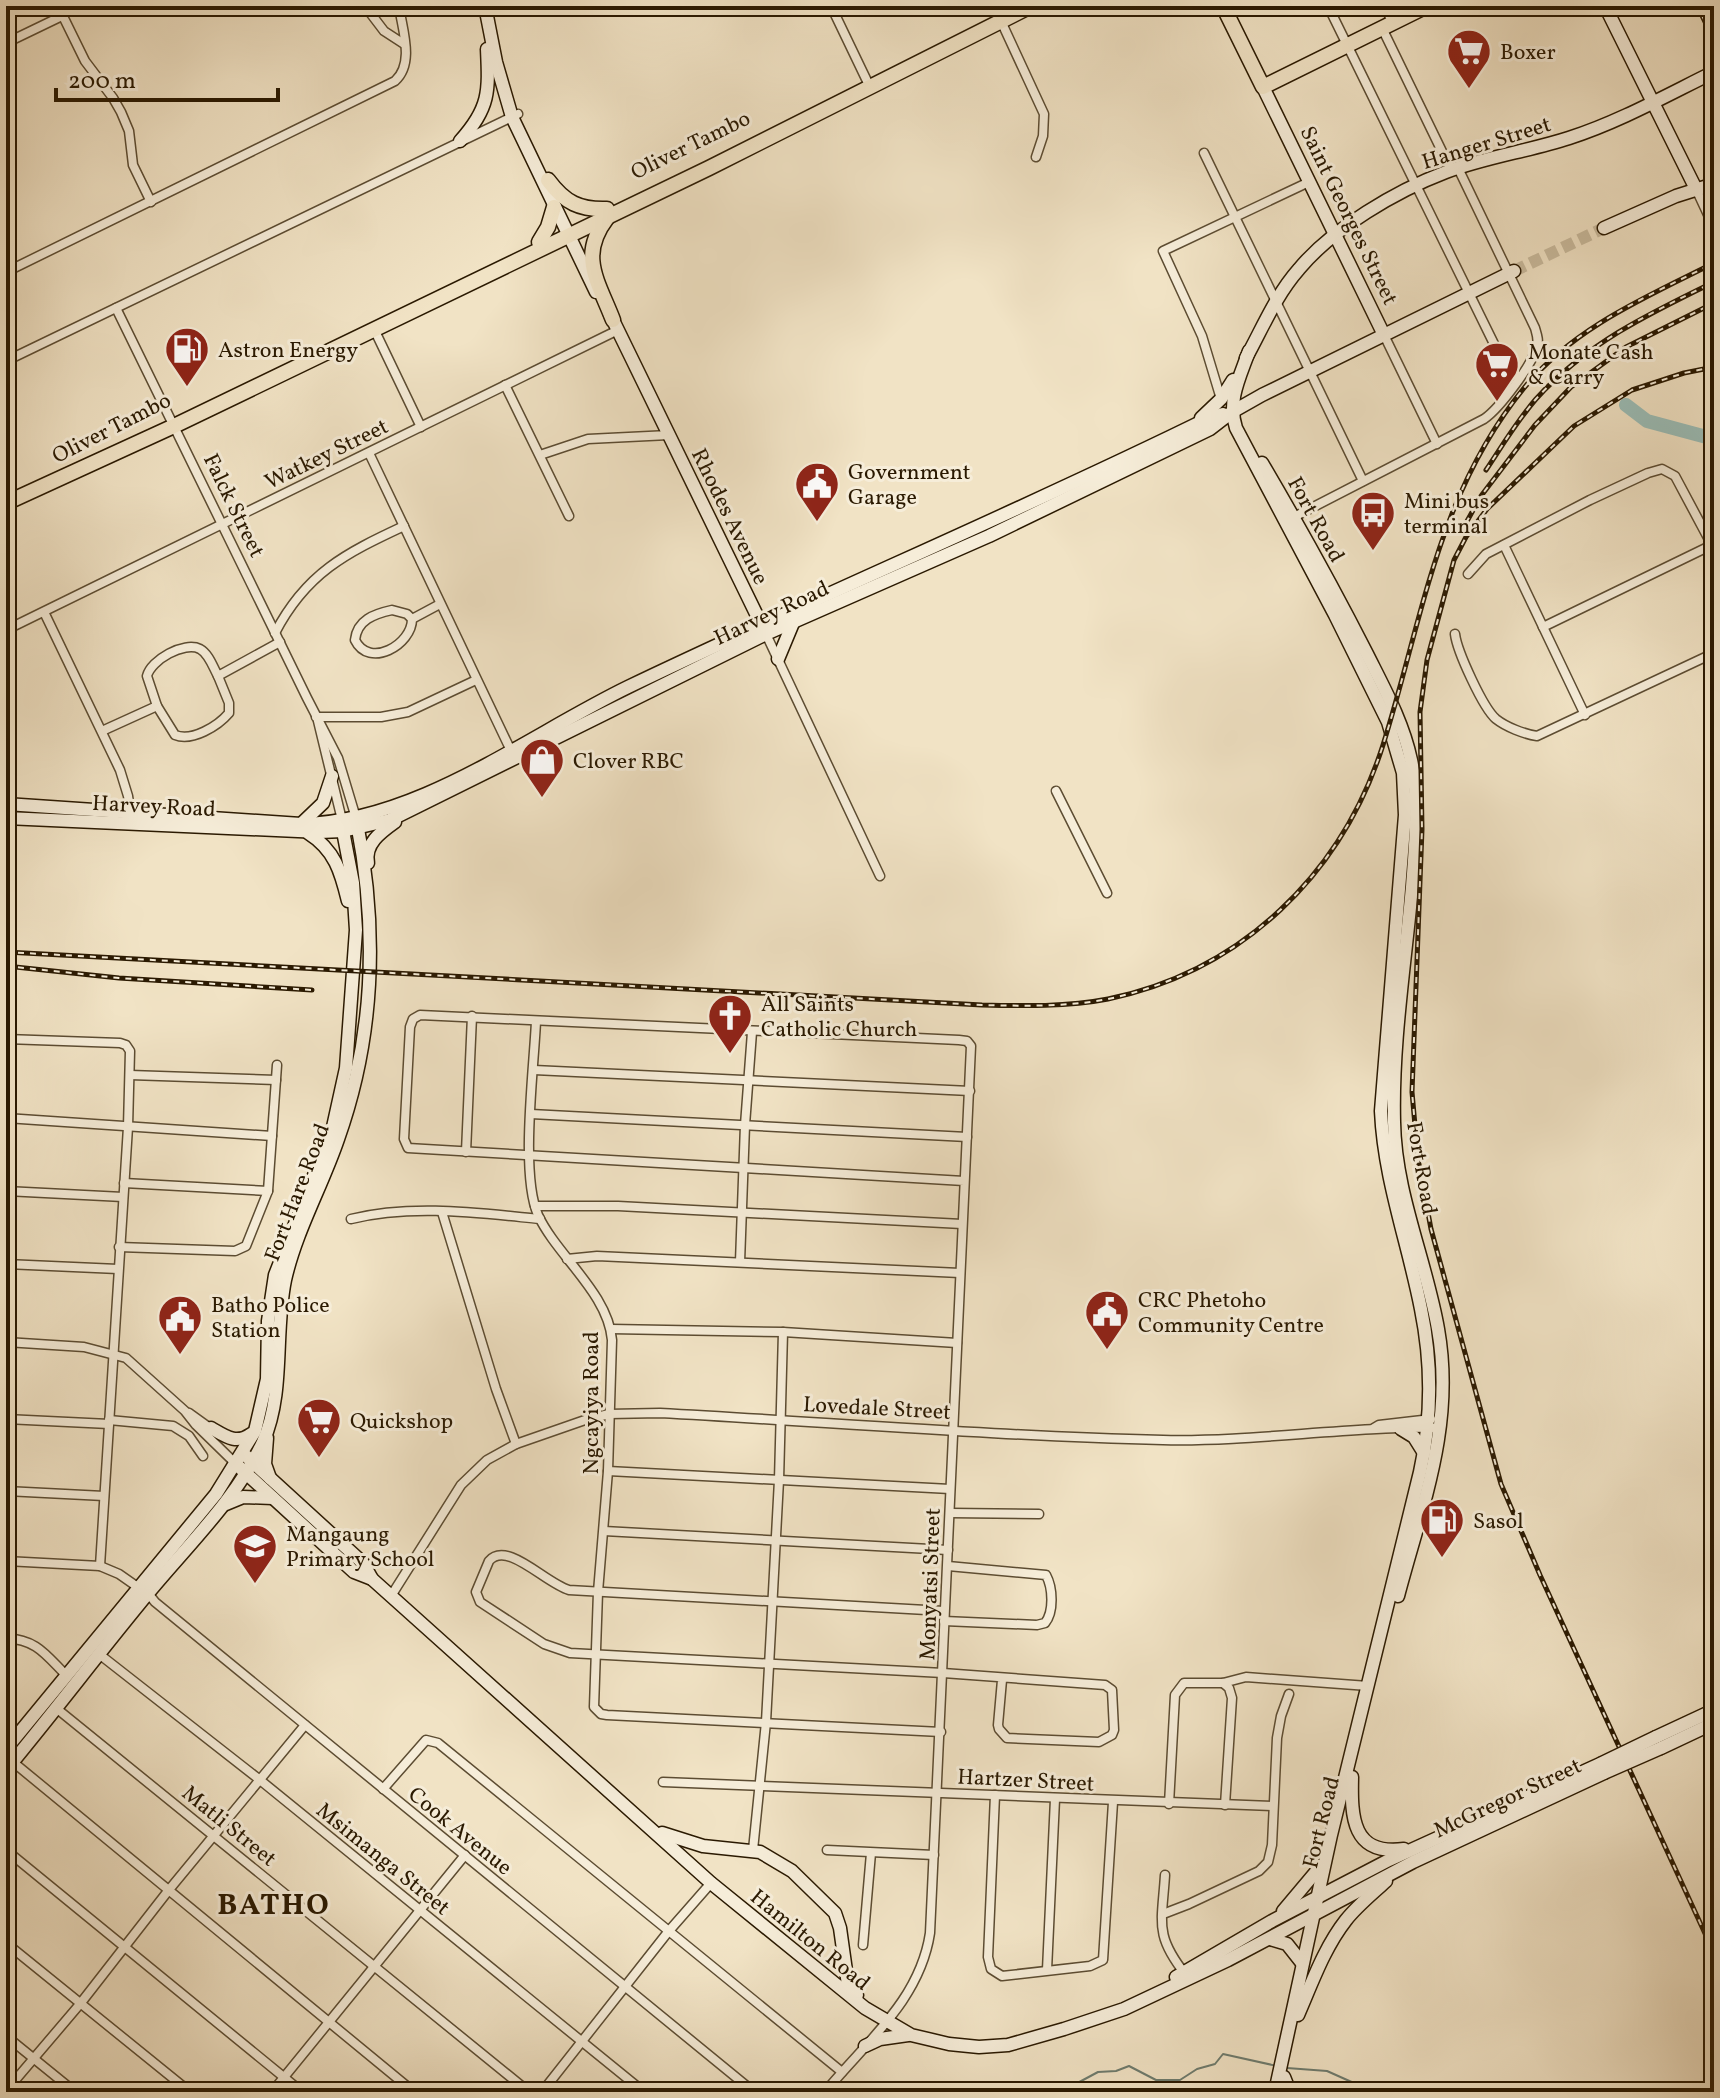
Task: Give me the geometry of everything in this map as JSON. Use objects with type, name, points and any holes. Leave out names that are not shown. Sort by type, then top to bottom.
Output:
[{"type":"main road","name":"Oliver Tambo","points":[[172,423],[374,329],[608,212],[861,93],[906,67],[1031,6]]},
{"type":"main road","name":"Saint Georges Street","points":[[1223,6],[1384,335]]},
{"type":"main road","points":[[1263,87],[1427,6]]},
{"type":"main road","points":[[1703,6],[1714,29]]},
{"type":"main road","points":[[486,9],[496,62],[509,101],[554,207],[569,231]]},
{"type":"main road","points":[[460,141],[480,117],[488,96],[486,9]]},
{"type":"main road","points":[[1607,10],[1696,189]]},
{"type":"main road","name":"Oliver Tambo","points":[[707,165],[867,81],[906,67]]},
{"type":"main road","name":"Hanger Street","points":[[1178,433],[1221,399],[1275,301],[1299,268],[1334,235],[1416,185],[1455,169],[1578,135],[1714,72]]},
{"type":"main road","points":[[515,115],[548,180],[569,231]]},
{"type":"main road","points":[[548,180],[566,201],[579,207],[608,212],[595,235],[591,253],[596,277],[615,325]]},
{"type":"main road","points":[[1604,228],[1665,200],[1714,184]]},
{"type":"main road","points":[[539,242],[554,207]]},
{"type":"main road","name":"Oliver Tambo","points":[[6,503],[53,480],[67,477],[539,242],[569,231]]},
{"type":"main road","name":"Rhodes Avenue","points":[[569,231],[764,629]]},
{"type":"main road","name":"Harvey Road","points":[[6,804],[131,818],[304,828],[342,826],[404,815],[513,755],[764,629],[1210,429],[1262,395],[1511,272]]},
{"type":"main road","name":"Fort Road","points":[[1249,351],[1234,393],[1232,412],[1290,520],[1379,703],[1398,750],[1403,773],[1405,815],[1384,1157],[1426,1335],[1435,1423],[1429,1491],[1398,1594],[1317,1905]]},
{"type":"main road","points":[[1210,429],[1240,429],[1247,411],[1262,395]]},
{"type":"main road","points":[[1178,433],[1207,419],[1232,412]]},
{"type":"main road","name":"Harvey Road","points":[[986,530],[1178,433]]},
{"type":"main road","points":[[737,636],[750,600],[791,618],[778,659]]},
{"type":"main road","name":"Harvey Road","points":[[357,823],[513,755],[606,698],[737,636],[764,629]]},
{"type":"main road","points":[[332,776],[323,803],[304,828],[330,851],[340,869],[356,939]]},
{"type":"main road","points":[[371,923],[373,891],[366,854],[380,834],[404,815]]},
{"type":"main road","name":"Harvey Road","points":[[6,818],[131,818]]},
{"type":"main road","name":"Fort Hare Road","points":[[10,1766],[99,1654],[143,1588],[216,1494],[263,1441],[276,1385],[280,1310],[286,1277],[337,1143],[357,1073],[370,989],[371,923],[357,823]]},
{"type":"main road","name":"Fort Hare Road","points":[[6,1749],[66,1675],[219,1508],[244,1463],[267,1379],[268,1321],[275,1275],[333,1127],[343,1086],[350,1035],[356,939],[353,883],[342,826]]},
{"type":"main road","points":[[269,1423],[265,1464],[273,1483]]},
{"type":"main road","name":"Fort Road","points":[[1317,1905],[1325,1860],[1424,1453],[1435,1423]]},
{"type":"main road","points":[[211,1428],[241,1441],[255,1431]]},
{"type":"main road","points":[[1401,1429],[1414,1437],[1424,1453]]},
{"type":"main road","name":"Hamilton Road","points":[[244,1463],[273,1483],[363,1563],[372,1579],[707,1879],[865,2008],[927,2033],[974,2040],[1006,2039],[1064,2027]]},
{"type":"main road","name":"Hamilton Road","points":[[244,1463],[273,1498],[354,1572],[372,1579]]},
{"type":"main road","points":[[219,1508],[243,1497],[273,1498]]},
{"type":"main road","name":"McGregor Street","points":[[1659,1742],[1714,1710]]},
{"type":"main road","name":"McGregor Street","points":[[1317,1905],[1416,1847],[1659,1742],[1714,1723]]},
{"type":"main road","name":"McGregor Street","points":[[1317,1905],[1397,1871],[1602,1768]]},
{"type":"main road","points":[[1352,1777],[1353,1817],[1367,1843],[1385,1850],[1416,1847]]},
{"type":"main road","points":[[651,1828],[678,1839],[713,1847],[753,1850],[782,1863],[830,1905],[840,1928],[843,1960],[832,1970],[821,1972]]},
{"type":"main road","points":[[707,1879],[698,1865],[699,1860],[713,1847]]},
{"type":"main road","points":[[1272,1921],[1325,1860]]},
{"type":"main road","points":[[1287,2042],[1323,1957],[1339,1930],[1359,1906],[1397,1871]]},
{"type":"main road","points":[[1298,2015],[1317,1905]]},
{"type":"main road","points":[[1282,2092],[1287,2042],[1317,1905]]},
{"type":"main road","name":"Hamilton Road","points":[[1187,1975],[1272,1921],[1317,1905]]},
{"type":"main road","name":"Hamilton Road","points":[[843,1960],[852,1991],[911,2035],[949,2044],[992,2046],[1026,2041],[1141,1997],[1270,1939],[1317,1905]]},
{"type":"main road","points":[[1270,1939],[1287,1944],[1302,1963]]},
{"type":"main road","points":[[865,2046],[888,2037],[911,2035]]},
{"type":"main road","points":[[1275,2092],[1282,2074]]},
{"type":"main road","points":[[1282,2074],[1290,2092]]},
{"type":"street","points":[[58,6],[85,61],[121,112],[129,131],[133,165],[151,202]]},
{"type":"street","points":[[365,6],[384,31],[404,44]]},
{"type":"street","points":[[6,272],[395,81],[405,68],[399,6]]},
{"type":"street","points":[[831,6],[867,81]]},
{"type":"street","points":[[994,6],[1044,114],[1043,136],[1036,157]]},
{"type":"street","points":[[1328,6],[1496,348],[1518,377]]},
{"type":"street","points":[[1290,520],[1493,413],[1508,396],[1537,347],[1535,328],[1511,272],[1455,169],[1387,26],[1384,6]]},
{"type":"street","points":[[1607,10],[1628,6]]},
{"type":"street","points":[[6,43],[62,16]]},
{"type":"street","points":[[6,361],[515,115]]},
{"type":"street","points":[[1204,153],[1363,481]]},
{"type":"street","points":[[1221,399],[1202,336],[1163,251],[1309,182]]},
{"type":"street","points":[[1696,189],[1710,219],[1714,217]]},
{"type":"street","name":"Falck Street","points":[[116,308],[338,758],[357,823]]},
{"type":"street","name":"Watkey Street","points":[[6,630],[505,385],[615,325]]},
{"type":"street","points":[[374,329],[421,427]]},
{"type":"street","name":"Saint Georges Street","points":[[1384,335],[1437,444]]},
{"type":"street","points":[[505,385],[569,516]]},
{"type":"street","points":[[540,455],[588,439],[669,435]]},
{"type":"street","points":[[369,453],[513,755]]},
{"type":"street","points":[[1468,574],[1481,558],[1590,500],[1662,469],[1675,476],[1713,546],[1543,627]]},
{"type":"street","points":[[275,633],[293,603],[321,571],[357,548],[404,526]]},
{"type":"street","points":[[1504,545],[1585,715]]},
{"type":"street","points":[[412,619],[440,604]]},
{"type":"street","points":[[400,611],[412,619],[405,639],[385,651],[371,653],[355,640],[363,621],[379,613],[400,611]]},
{"type":"street","points":[[44,612],[125,784],[131,818]]},
{"type":"street","name":"Rhodes Avenue","points":[[764,629],[880,876]]},
{"type":"street","points":[[1455,634],[1457,647],[1491,713],[1502,723],[1537,736],[1714,653]]},
{"type":"street","points":[[218,676],[280,642]]},
{"type":"street","points":[[185,648],[198,648],[207,656],[218,676],[229,703],[229,713],[193,736],[180,738],[157,706],[147,676],[153,664],[185,648]]},
{"type":"street","points":[[317,719],[381,717],[408,712],[476,680]]},
{"type":"street","points":[[102,731],[157,706]]},
{"type":"street","name":"Falck Street","points":[[317,719],[342,826]]},
{"type":"street","points":[[1056,791],[1107,893]]},
{"type":"street","points":[[740,1262],[743,1213],[744,1169],[745,1125],[752,1032],[424,1014],[413,1019],[409,1031],[404,1139],[406,1146],[412,1149],[530,1155],[744,1169],[964,1181]]},
{"type":"street","points":[[466,1152],[472,1016]]},
{"type":"street","name":"Ngcayiya Road","points":[[536,1021],[530,1155],[535,1206],[540,1219],[603,1311],[611,1329],[608,1471],[593,1700],[597,1711],[607,1715],[766,1722]]},
{"type":"street","name":"Monyatsi Street","points":[[752,1032],[959,1040],[969,1043],[972,1051],[944,1611],[939,1793],[928,1951],[913,1988],[825,2092]]},
{"type":"street","points":[[6,1039],[126,1045],[130,1051],[115,1353],[100,1566],[6,1561]]},
{"type":"street","points":[[119,1247],[241,1249],[250,1238],[268,1191],[277,1065]]},
{"type":"street","points":[[534,1070],[970,1091]]},
{"type":"street","points":[[130,1075],[276,1080]]},
{"type":"street","points":[[531,1114],[967,1137]]},
{"type":"street","points":[[6,1118],[272,1136]]},
{"type":"street","points":[[124,1183],[268,1191]]},
{"type":"street","points":[[6,1191],[123,1197]]},
{"type":"street","points":[[535,1206],[618,1206],[962,1224]]},
{"type":"street","points":[[351,1219],[382,1212],[442,1212],[540,1219]]},
{"type":"street","points":[[442,1212],[477,1332],[516,1444]]},
{"type":"street","points":[[567,1259],[597,1256],[960,1273]]},
{"type":"street","points":[[6,1264],[118,1269]]},
{"type":"street","points":[[611,1329],[783,1332],[957,1343]]},
{"type":"street","points":[[753,1850],[766,1722],[779,1480],[783,1332]]},
{"type":"street","name":"Hamilton Road","points":[[6,1342],[84,1347],[115,1353],[133,1363],[196,1425],[244,1463]]},
{"type":"street","name":"Hamilton Road","points":[[185,1411],[211,1428],[244,1463]]},
{"type":"street","name":"Lovedale Street","points":[[391,1596],[461,1485],[487,1460],[516,1444],[609,1414],[660,1413],[1208,1440],[1401,1429],[1435,1423]]},
{"type":"street","points":[[6,1419],[173,1426],[182,1430],[203,1456]]},
{"type":"street","points":[[1373,1429],[1379,1425],[1435,1423]]},
{"type":"street","points":[[608,1471],[950,1489]]},
{"type":"street","points":[[6,1491],[104,1496]]},
{"type":"street","points":[[950,1513],[1039,1514]]},
{"type":"street","points":[[604,1531],[948,1550]]},
{"type":"street","points":[[944,1611],[598,1592],[559,1587],[502,1553],[489,1561],[476,1592],[480,1602],[544,1644],[570,1653],[1099,1684],[1109,1687],[1114,1697],[1112,1735],[1099,1742],[1007,1738],[998,1725],[1002,1680]]},
{"type":"street","name":"Cook Avenue","points":[[100,1566],[143,1588],[155,1602],[754,2092]]},
{"type":"street","points":[[944,1621],[1037,1625],[1045,1623],[1051,1615],[1050,1584],[1046,1575],[948,1566]]},
{"type":"street","points":[[6,1638],[37,1645],[66,1675]]},
{"type":"street","name":"Msimanga Street","points":[[99,1654],[260,1780],[644,2092]]},
{"type":"street","points":[[1169,1804],[1177,1690],[1184,1683],[1223,1683],[1246,1677],[1368,1686]]},
{"type":"street","points":[[1223,1683],[1229,1688],[1232,1698],[1225,1805]]},
{"type":"street","points":[[1163,1914],[1265,1866],[1272,1845],[1279,1725],[1289,1694]]},
{"type":"street","name":"Matli Street","points":[[56,1708],[529,2092]]},
{"type":"street","points":[[766,1722],[941,1732]]},
{"type":"street","points":[[6,2091],[305,1725]]},
{"type":"street","points":[[383,1789],[413,1751],[431,1739],[842,2072]]},
{"type":"street","points":[[10,1766],[414,2092]]},
{"type":"street","name":"Hartzer Street","points":[[663,1782],[1273,1806]]},
{"type":"street","points":[[995,1795],[989,1964],[996,1974],[1002,1976],[1096,1965],[1103,1960],[1113,1802]]},
{"type":"street","points":[[1047,1970],[1055,1799]]},
{"type":"street","points":[[6,1850],[302,2092]]},
{"type":"street","points":[[827,1850],[934,1855]]},
{"type":"street","points":[[863,1945],[871,1853]]},
{"type":"street","points":[[272,2092],[465,1855]]},
{"type":"street","points":[[1165,1875],[1164,1942],[1187,1975]]},
{"type":"street","points":[[542,2092],[707,1879]]},
{"type":"street","points":[[6,1943],[190,2092]]},
{"type":"street","points":[[6,2036],[75,2092]]},
{"type":"waterway","points":[[1626,405],[1647,421],[1714,439]]},
{"type":"waterway","points":[[1028,2092],[1038,2085],[1070,2087],[1098,2072],[1116,2071],[1129,2066],[1156,2080],[1180,2080],[1197,2069],[1215,2064],[1223,2054],[1277,2066]]},
{"type":"waterway","points":[[1287,2068],[1327,2071],[1374,2092]]},
{"type":"tunnel","points":[[1514,271],[1604,228]]},
{"type":"railway","points":[[6,952],[982,1005],[1077,1003],[1108,999],[1157,985],[1202,966],[1243,940],[1280,910],[1313,875],[1342,835],[1365,792],[1383,745],[1422,604],[1452,514],[1471,471],[1524,388],[1543,367],[1588,331],[1714,263]]},
{"type":"railway","points":[[1486,470],[1516,425],[1555,379],[1619,332],[1714,282]]},
{"type":"railway","points":[[1466,523],[1481,496],[1535,425],[1571,387],[1626,347],[1714,303]]},
{"type":"railway","points":[[1714,367],[1632,390],[1574,426],[1487,509],[1466,537],[1454,560],[1427,660],[1420,712],[1422,829],[1412,1092],[1418,1159],[1431,1229],[1501,1484],[1714,1953]]},
{"type":"railway","points":[[6,966],[119,978],[312,990]]},
{"type":"place","name":"Boxer","points":[[1469,90]]},
{"type":"place","name":"Astron Energy","points":[[187,388]]},
{"type":"place","name":"Monate Cash & Carry","points":[[1497,403]]},
{"type":"place","name":"Government Garage","points":[[817,523]]},
{"type":"place","name":"Mini bus terminal","points":[[1373,552]]},
{"type":"place","name":"Clover RBC","points":[[542,799]]},
{"type":"place","name":"All Saints Catholic Church","points":[[730,1055]]},
{"type":"place","name":"CRC Phetoho Community Centre","points":[[1107,1351]]},
{"type":"place","name":"Batho Police Station","points":[[180,1356]]},
{"type":"place","name":"Quickshop","points":[[319,1459]]},
{"type":"place","name":"Sasol","points":[[1442,1559]]},
{"type":"place","name":"Mangaung Primary School","points":[[255,1585]]},
{"type":"district","name":"BATHO","points":[[274,1904]]}]
